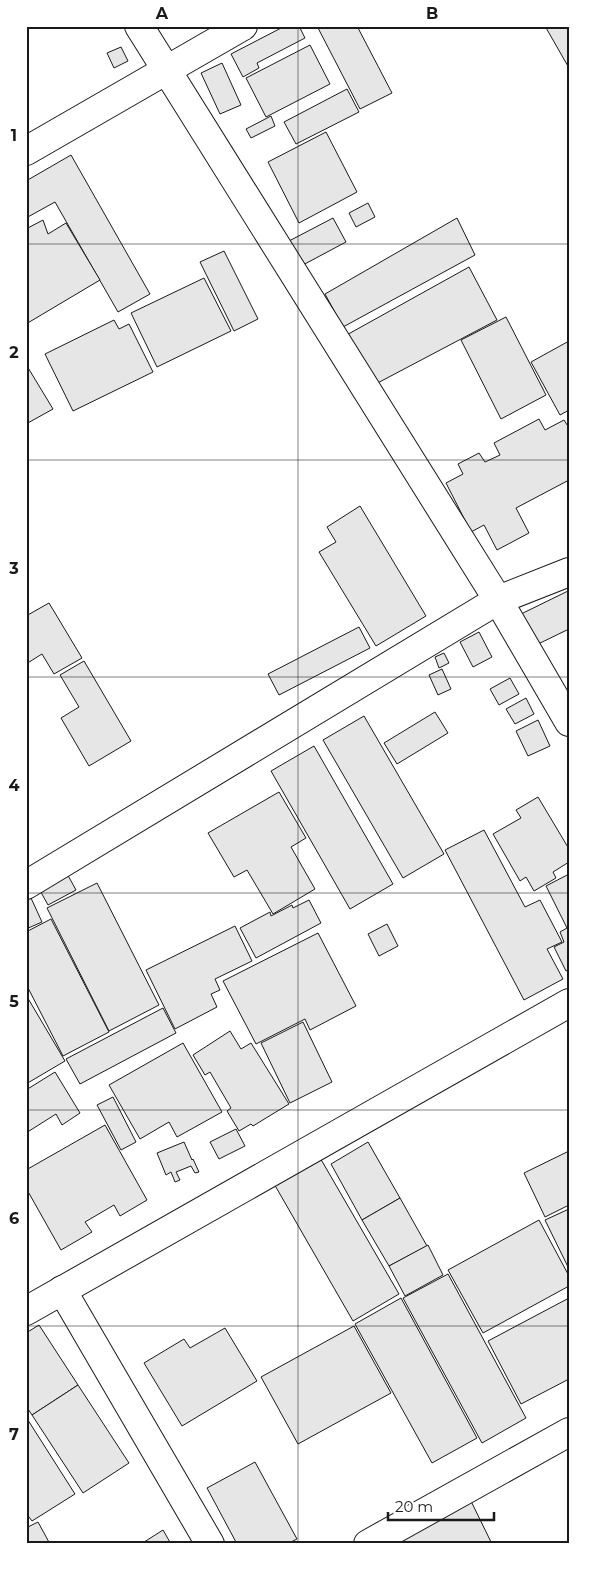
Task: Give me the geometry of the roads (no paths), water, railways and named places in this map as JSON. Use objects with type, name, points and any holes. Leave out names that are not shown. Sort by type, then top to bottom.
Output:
[{"type":"street","points":[[139,26],[498,600],[569,722]]},
{"type":"street","points":[[26,151],[243,26]]},
{"type":"street","points":[[26,884],[498,600],[569,572]]},
{"type":"street","points":[[26,1311],[569,1003]]},
{"type":"street","points":[[62,1290],[210,1544]]},
{"type":"street","points":[[368,1544],[569,1432]]}]
